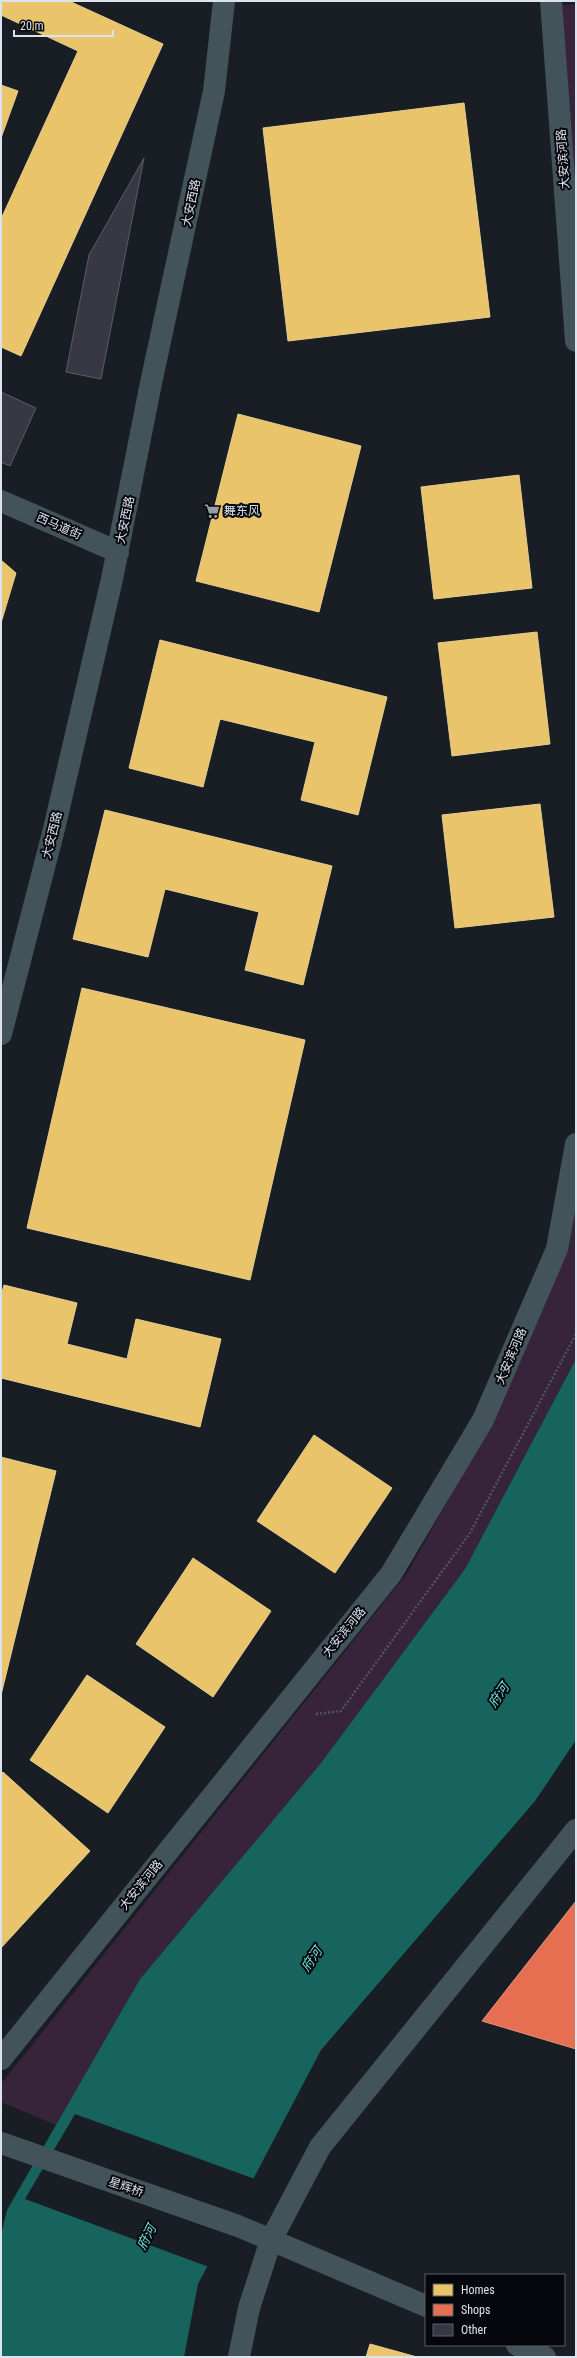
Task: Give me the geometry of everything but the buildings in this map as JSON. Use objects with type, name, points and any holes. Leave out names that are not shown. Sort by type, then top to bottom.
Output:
[{"type":"street","name":"大安西路","points":[[1,1034],[54,829],[118,552],[151,383],[214,92],[224,1]]},
{"type":"street","name":"大安滨河路","points":[[551,1],[576,341]]},
{"type":"street","name":"西马道街","points":[[1,501],[118,552]]},
{"type":"street","name":"大安滨河路","points":[[1,2059],[391,1574],[483,1420],[557,1249],[576,1144]]},
{"type":"street","points":[[239,2357],[249,2308],[271,2240],[320,2147],[576,1830]]},
{"type":"street","name":"星辉桥","points":[[8,2145],[238,2226],[425,2306]]},
{"type":"street","points":[[519,2346],[545,2357]]},
{"type":"path","points":[[275,1719],[341,1711],[470,1533],[576,1334]]},
{"type":"shaded area","points":[[576,4],[576,205],[562,5]]},
{"type":"shaded area","points":[[576,1193],[576,1359],[465,1569],[321,1763],[140,1979],[56,2125],[1,2102],[1,2084],[408,1572],[494,1418]]},
{"type":"water","name":"府河","points":[[576,1359],[576,1740],[535,1801],[321,2050],[198,2284],[184,2357],[1,2357],[1,2235],[7,2210],[140,1979],[321,1763],[465,1569]]},
{"type":"pier","points":[[75,2114],[255,2179],[209,2267],[25,2199]]},
{"type":"place","name":"舞东风","points":[[212,511]]}]
